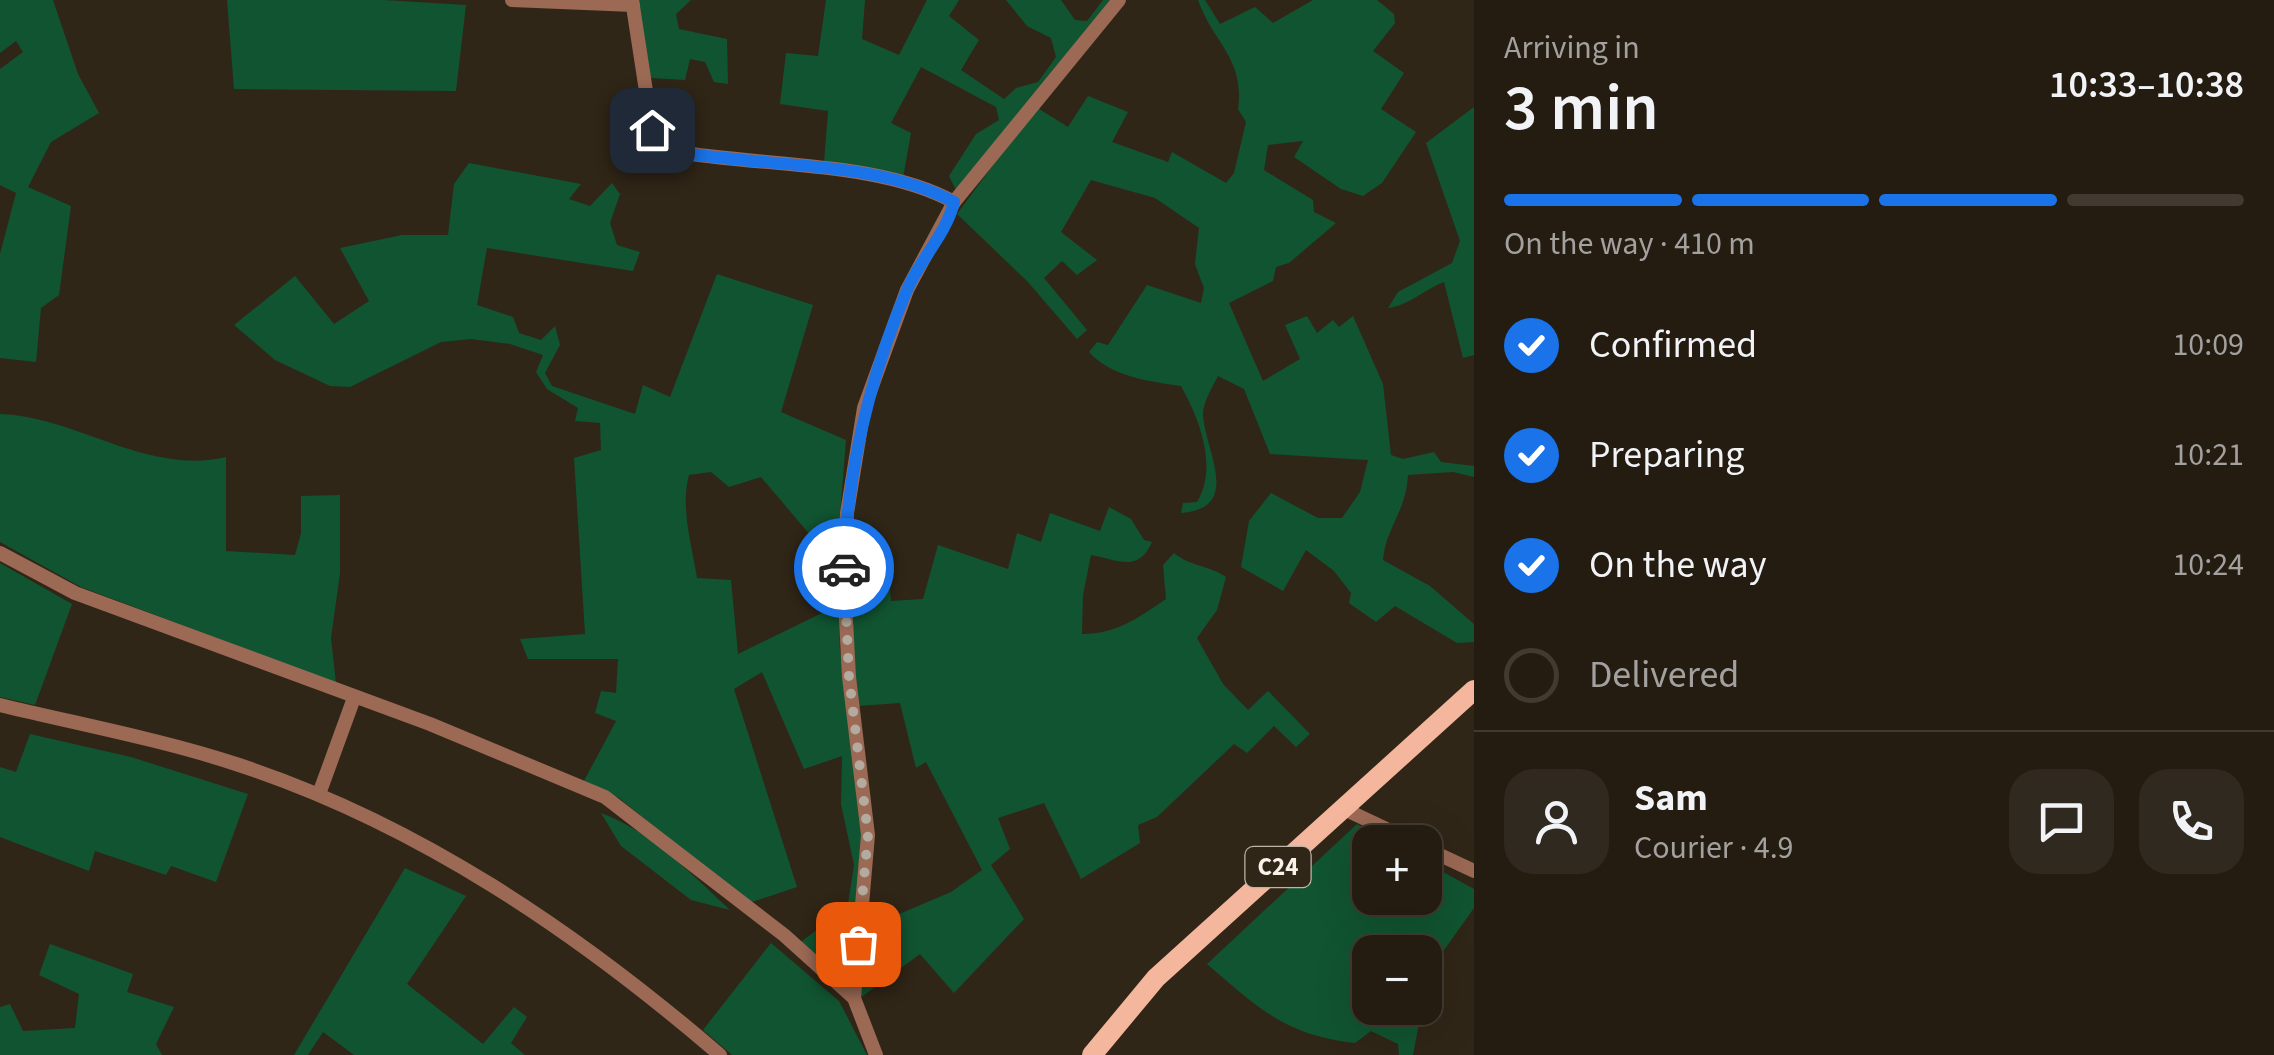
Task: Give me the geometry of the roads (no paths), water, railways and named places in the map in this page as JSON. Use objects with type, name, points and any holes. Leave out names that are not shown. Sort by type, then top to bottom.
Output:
[{"type":"main road","name":"C24","points":[[1092,1055],[1156,978],[1474,690]]},
{"type":"street","points":[[512,0],[632,2],[652,130],[673,151],[855,172],[923,188],[954,202]]},
{"type":"street","points":[[876,1055],[854,998],[868,835],[844,610],[847,513],[871,385],[907,290],[954,202],[1119,0]]},
{"type":"street","points":[[0,552],[75,593],[488,747],[605,797],[784,934],[854,998]]},
{"type":"street","points":[[319,794],[354,698]]},
{"type":"street","points":[[0,705],[234,763],[319,794],[378,822],[536,912],[582,943],[720,1055]]},
{"type":"street","points":[[1342,808],[1378,825]]},
{"type":"street","points":[[1442,856],[1474,871]]}]
